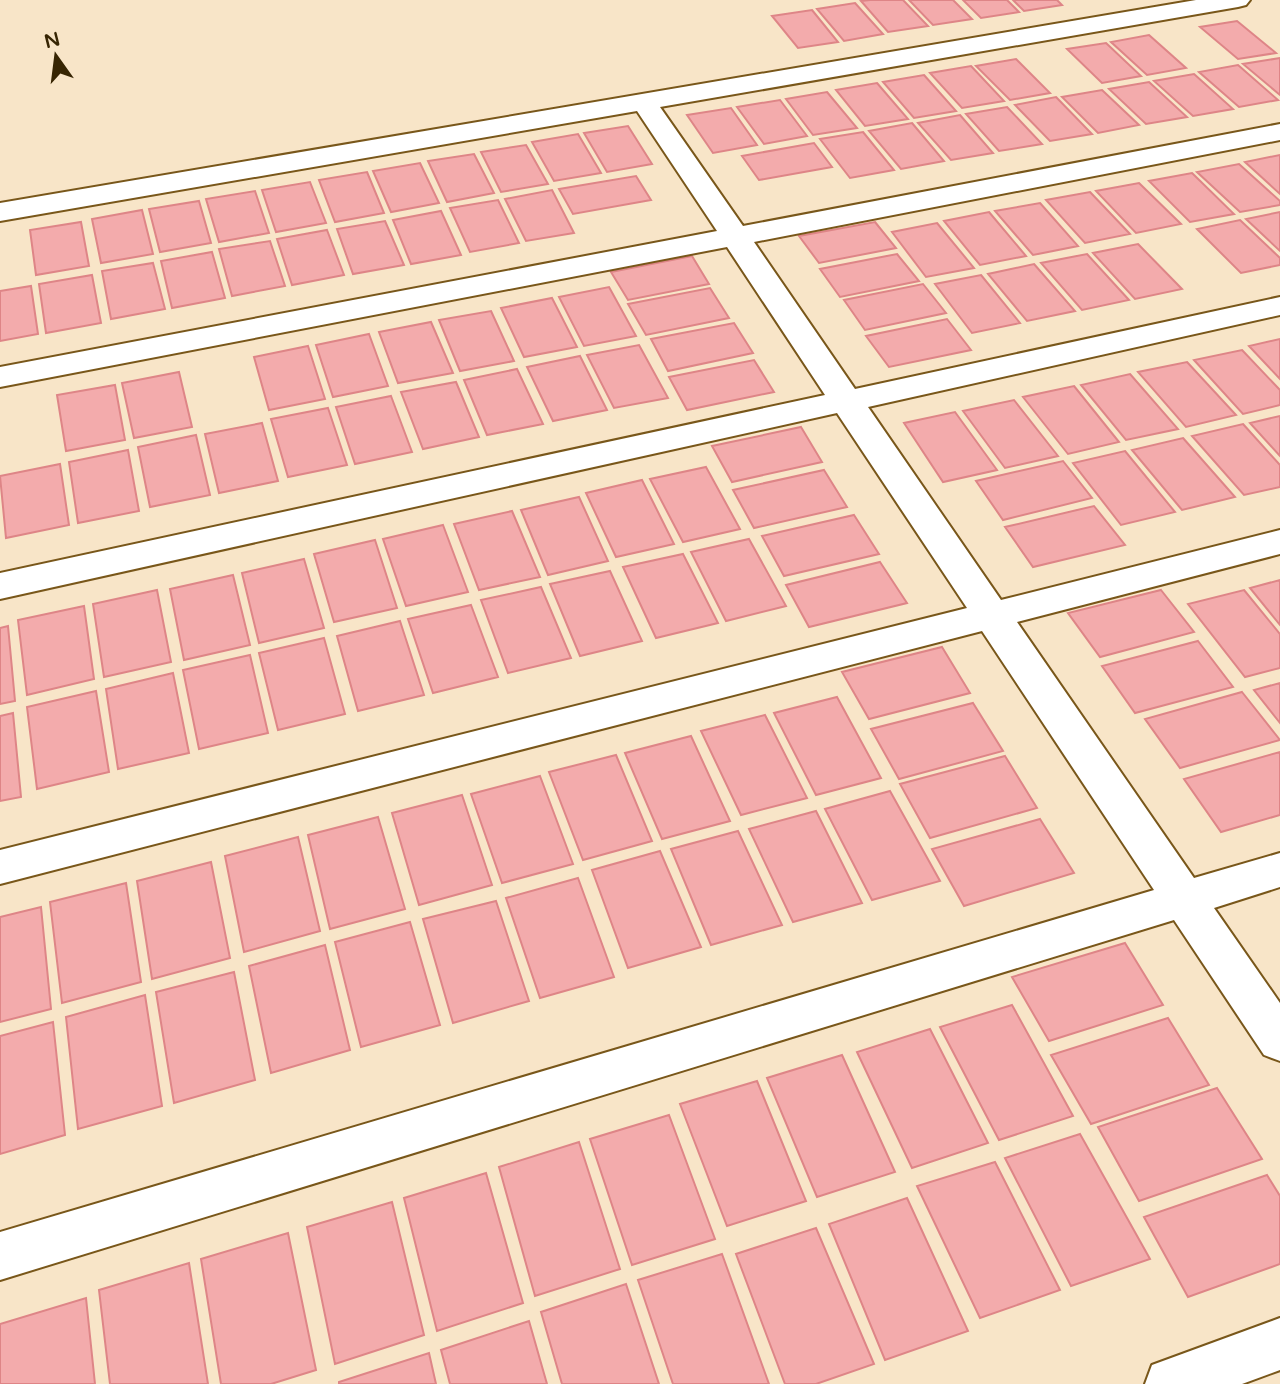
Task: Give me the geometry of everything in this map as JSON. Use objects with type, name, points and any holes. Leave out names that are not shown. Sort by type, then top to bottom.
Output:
[{"type":"street","points":[[0,212],[1238,0]]},
{"type":"street","points":[[644,102],[1280,1041]]},
{"type":"street","points":[[0,377],[1280,132]]},
{"type":"street","points":[[0,586],[1280,306]]},
{"type":"street","points":[[0,867],[1280,542]]},
{"type":"street","points":[[0,1256],[1280,870]]},
{"type":"street","points":[[1171,1384],[1280,1344]]},
{"type":"building","points":[[903,0],[928,26],[888,32],[861,1]]},
{"type":"building","points":[[909,0],[953,0],[972,19],[933,25]]},
{"type":"building","points":[[963,0],[1007,0],[1019,12],[981,18]]},
{"type":"building","points":[[1013,0],[1057,0],[1062,5],[1024,11]]},
{"type":"building","points":[[855,3],[883,34],[844,41],[817,9]]},
{"type":"building","points":[[812,10],[838,42],[798,48],[772,16]]},
{"type":"building","points":[[1237,21],[1276,53],[1238,59],[1200,27]]},
{"type":"building","points":[[1149,35],[1186,68],[1147,75],[1111,42]]},
{"type":"building","points":[[1106,43],[1141,76],[1102,83],[1067,49]]},
{"type":"building","points":[[1280,58],[1280,95],[1243,64]]},
{"type":"building","points":[[1016,59],[1050,93],[1010,100],[976,66]]},
{"type":"building","points":[[1238,65],[1278,100],[1239,107],[1199,72]]},
{"type":"building","points":[[971,66],[1004,101],[962,108],[930,73]]},
{"type":"building","points":[[1194,74],[1233,109],[1193,116],[1154,81]]},
{"type":"building","points":[[924,75],[956,111],[914,118],[883,82]]},
{"type":"building","points":[[1149,82],[1187,117],[1146,124],[1109,89]]},
{"type":"building","points":[[877,83],[908,119],[865,126],[836,90]]},
{"type":"building","points":[[1102,90],[1139,125],[1098,133],[1062,97]]},
{"type":"building","points":[[827,92],[857,128],[813,135],[786,99]]},
{"type":"building","points":[[1056,97],[1092,134],[1050,141],[1015,105]]},
{"type":"building","points":[[780,100],[807,136],[764,144],[737,107]]},
{"type":"building","points":[[1007,107],[1042,144],[999,151],[966,114]]},
{"type":"building","points":[[731,108],[757,145],[713,153],[687,115]]},
{"type":"building","points":[[960,115],[993,153],[951,160],[918,123]]},
{"type":"building","points":[[912,123],[944,161],[901,169],[869,131]]},
{"type":"building","points":[[628,126],[652,164],[607,172],[584,133]]},
{"type":"building","points":[[863,132],[894,170],[850,178],[820,139]]},
{"type":"building","points":[[578,134],[601,173],[554,181],[532,142]]},
{"type":"building","points":[[814,143],[832,167],[759,180],[742,156]]},
{"type":"building","points":[[526,145],[548,184],[501,192],[481,152]]},
{"type":"building","points":[[474,154],[494,193],[447,202],[428,161]]},
{"type":"building","points":[[1280,155],[1280,194],[1245,162]]},
{"type":"building","points":[[420,163],[439,203],[391,212],[373,171]]},
{"type":"building","points":[[1239,164],[1280,201],[1280,205],[1240,212],[1197,172]]},
{"type":"building","points":[[367,172],[384,213],[335,222],[319,180]]},
{"type":"building","points":[[1192,173],[1234,214],[1190,222],[1149,181]]},
{"type":"building","points":[[636,176],[651,200],[573,214],[559,189]]},
{"type":"building","points":[[310,182],[326,223],[276,232],[262,190]]},
{"type":"building","points":[[1139,183],[1181,224],[1136,233],[1096,191]]},
{"type":"building","points":[[552,190],[574,233],[526,241],[505,199]]},
{"type":"building","points":[[255,191],[269,233],[219,242],[206,199]]},
{"type":"building","points":[[1090,192],[1130,234],[1085,243],[1046,200]]},
{"type":"building","points":[[498,200],[519,243],[470,252],[450,208]]},
{"type":"building","points":[[199,201],[211,243],[160,252],[149,209]]},
{"type":"building","points":[[1040,203],[1078,246],[1033,255],[995,211]]},
{"type":"building","points":[[142,210],[153,254],[101,263],[92,219]]},
{"type":"building","points":[[441,211],[461,255],[411,264],[393,220]]},
{"type":"building","points":[[989,212],[1026,256],[980,265],[944,221]]},
{"type":"building","points":[[1280,212],[1280,251],[1246,219]]},
{"type":"building","points":[[1240,220],[1280,258],[1280,265],[1241,273],[1197,229]]},
{"type":"building","points":[[385,221],[404,265],[353,274],[337,229]]},
{"type":"building","points":[[81,222],[89,266],[36,275],[30,230]]},
{"type":"building","points":[[875,222],[896,248],[819,263],[799,236]]},
{"type":"building","points":[[937,223],[974,268],[926,277],[892,232]]},
{"type":"building","points":[[327,230],[344,275],[292,285],[277,239]]},
{"type":"building","points":[[270,241],[285,286],[232,296],[219,249]]},
{"type":"building","points":[[1138,244],[1182,289],[1135,299],[1093,253]]},
{"type":"building","points":[[212,252],[225,298],[172,308],[161,261]]},
{"type":"building","points":[[897,254],[919,281],[840,297],[820,269]]},
{"type":"building","points":[[1087,254],[1129,300],[1082,310],[1041,263]]},
{"type":"building","points":[[692,256],[709,284],[628,300],[611,272]]},
{"type":"building","points":[[153,263],[165,309],[111,319],[102,271]]},
{"type":"building","points":[[1034,264],[1075,311],[1027,321],[988,274]]},
{"type":"building","points":[[92,275],[101,323],[46,333],[39,284]]},
{"type":"building","points":[[981,275],[1020,323],[972,333],[935,284]]},
{"type":"building","points":[[923,284],[946,313],[865,330],[844,300]]},
{"type":"building","points":[[31,286],[38,334],[0,341],[0,291]]},
{"type":"building","points":[[609,287],[636,336],[584,346],[559,297]]},
{"type":"building","points":[[710,288],[729,318],[646,335],[628,304]]},
{"type":"building","points":[[552,298],[577,347],[524,357],[501,308]]},
{"type":"building","points":[[491,311],[514,361],[460,371],[439,320]]},
{"type":"building","points":[[947,319],[971,350],[889,367],[866,336]]},
{"type":"building","points":[[431,322],[453,373],[398,383],[379,332]]},
{"type":"building","points":[[734,323],[753,353],[668,371],[651,339]]},
{"type":"building","points":[[369,334],[388,386],[333,397],[316,345]]},
{"type":"building","points":[[1280,339],[1280,379],[1249,346]]},
{"type":"building","points":[[639,345],[668,398],[614,408],[587,355]]},
{"type":"building","points":[[308,346],[325,399],[269,410],[254,357]]},
{"type":"building","points":[[1242,350],[1280,390],[1280,405],[1243,414],[1194,360]]},
{"type":"building","points":[[580,356],[607,410],[553,421],[527,367]]},
{"type":"building","points":[[754,360],[774,392],[687,410],[669,377]]},
{"type":"building","points":[[1187,362],[1236,415],[1186,427],[1138,372]]},
{"type":"building","points":[[517,369],[543,424],[487,435],[464,380]]},
{"type":"building","points":[[179,372],[192,427],[134,438],[122,383]]},
{"type":"building","points":[[1130,374],[1178,429],[1126,440],[1081,385]]},
{"type":"building","points":[[456,382],[479,437],[423,449],[401,392]]},
{"type":"building","points":[[115,385],[125,440],[66,451],[57,395]]},
{"type":"building","points":[[1074,386],[1119,442],[1068,454],[1023,397]]},
{"type":"building","points":[[391,396],[412,452],[355,464],[336,407]]},
{"type":"building","points":[[1014,400],[1058,456],[1005,468],[963,411]]},
{"type":"building","points":[[328,408],[347,465],[288,477],[271,419]]},
{"type":"building","points":[[955,412],[997,470],[943,482],[904,423]]},
{"type":"building","points":[[1280,416],[1280,456],[1250,423]]},
{"type":"building","points":[[262,423],[278,481],[219,493],[205,434]]},
{"type":"building","points":[[1243,424],[1280,465],[1280,487],[1244,495],[1192,436]]},
{"type":"building","points":[[801,427],[822,462],[732,482],[712,446]]},
{"type":"building","points":[[196,435],[210,495],[150,507],[138,447]]},
{"type":"building","points":[[1183,438],[1235,497],[1182,510],[1132,450]]},
{"type":"building","points":[[128,450],[139,511],[78,523],[69,462]]},
{"type":"building","points":[[1125,451],[1175,512],[1121,525],[1073,463]]},
{"type":"building","points":[[1063,461],[1092,498],[1003,520],[976,481]]},
{"type":"building","points":[[60,464],[69,525],[6,538],[0,476]]},
{"type":"building","points":[[706,467],[740,529],[683,542],[650,479]]},
{"type":"building","points":[[824,470],[847,507],[754,528],[733,490]]},
{"type":"building","points":[[642,480],[674,544],[616,557],[586,493]]},
{"type":"building","points":[[579,497],[608,561],[548,575],[521,510]]},
{"type":"building","points":[[1094,506],[1125,545],[1033,567],[1005,527]]},
{"type":"building","points":[[512,511],[540,577],[479,590],[454,524]]},
{"type":"building","points":[[854,515],[879,554],[784,576],[762,536]]},
{"type":"building","points":[[443,525],[468,592],[406,606],[383,539]]},
{"type":"building","points":[[749,539],[786,606],[726,621],[691,552]]},
{"type":"building","points":[[375,540],[397,608],[334,622],[314,554]]},
{"type":"building","points":[[683,554],[718,623],[656,638],[623,567]]},
{"type":"building","points":[[304,559],[324,628],[259,643],[242,573]]},
{"type":"building","points":[[880,562],[907,603],[809,627],[786,585]]},
{"type":"building","points":[[610,571],[642,641],[580,656],[550,584]]},
{"type":"building","points":[[233,575],[250,645],[184,660],[170,589]]},
{"type":"building","points":[[1280,580],[1280,625],[1250,588]]},
{"type":"building","points":[[541,587],[571,658],[508,673],[481,600]]},
{"type":"building","points":[[157,590],[171,662],[104,677],[93,604]]},
{"type":"building","points":[[1161,590],[1194,632],[1100,657],[1068,613]]},
{"type":"building","points":[[1244,590],[1280,634],[1280,668],[1245,677],[1188,604]]},
{"type":"building","points":[[471,605],[498,677],[433,693],[408,619]]},
{"type":"building","points":[[84,606],[94,679],[27,695],[18,620]]},
{"type":"building","points":[[400,621],[424,695],[358,711],[337,636]]},
{"type":"building","points":[[8,626],[15,701],[0,704],[0,628]]},
{"type":"building","points":[[324,638],[345,714],[278,730],[259,653]]},
{"type":"building","points":[[1198,641],[1233,687],[1135,713],[1102,666]]},
{"type":"building","points":[[942,647],[970,693],[869,719],[842,672]]},
{"type":"building","points":[[250,655],[268,733],[199,749],[183,670]]},
{"type":"building","points":[[173,673],[189,753],[118,769],[106,689]]},
{"type":"building","points":[[1280,683],[1280,723],[1254,690]]},
{"type":"building","points":[[96,691],[109,772],[37,789],[27,707]]},
{"type":"building","points":[[1242,692],[1280,740],[1180,768],[1145,719]]},
{"type":"building","points":[[837,697],[881,778],[816,795],[774,713]]},
{"type":"building","points":[[973,703],[1003,751],[899,779],[871,729]]},
{"type":"building","points":[[13,713],[21,797],[0,801],[0,716]]},
{"type":"building","points":[[765,715],[807,798],[741,815],[701,731]]},
{"type":"building","points":[[691,736],[730,821],[662,839],[625,753]]},
{"type":"building","points":[[1280,752],[1280,815],[1221,832],[1184,779]]},
{"type":"building","points":[[616,755],[652,841],[583,860],[549,772]]},
{"type":"building","points":[[1005,756],[1037,808],[930,838],[900,784]]},
{"type":"building","points":[[540,776],[573,864],[502,883],[471,794]]},
{"type":"building","points":[[890,791],[940,881],[872,900],[825,809]]},
{"type":"building","points":[[462,795],[492,885],[419,905],[392,813]]},
{"type":"building","points":[[816,811],[862,903],[793,922],[749,829]]},
{"type":"building","points":[[378,817],[405,909],[330,929],[308,835]]},
{"type":"building","points":[[1040,819],[1074,873],[964,906],[932,849]]},
{"type":"building","points":[[738,831],[782,925],[711,945],[671,849]]},
{"type":"building","points":[[298,837],[320,931],[244,952],[225,856]]},
{"type":"building","points":[[660,851],[701,947],[628,968],[592,870]]},
{"type":"building","points":[[211,862],[230,958],[152,979],[137,881]]},
{"type":"building","points":[[578,878],[614,977],[540,998],[506,898]]},
{"type":"building","points":[[126,883],[141,982],[62,1003],[50,902]]},
{"type":"building","points":[[496,901],[529,1001],[453,1023],[423,919]]},
{"type":"building","points":[[41,907],[51,1009],[0,1022],[0,917]]},
{"type":"building","points":[[410,922],[440,1025],[361,1047],[335,942]]},
{"type":"building","points":[[1125,943],[1163,1005],[1049,1041],[1012,977]]},
{"type":"building","points":[[325,945],[350,1050],[271,1073],[249,966]]},
{"type":"building","points":[[234,972],[255,1080],[174,1103],[156,992]]},
{"type":"building","points":[[145,995],[162,1106],[78,1129],[66,1017]]},
{"type":"building","points":[[1012,1005],[1073,1116],[999,1140],[940,1027]]},
{"type":"building","points":[[1168,1018],[1209,1085],[1091,1124],[1051,1055]]},
{"type":"building","points":[[53,1022],[65,1135],[0,1154],[0,1036]]},
{"type":"building","points":[[930,1029],[988,1143],[912,1168],[857,1052]]},
{"type":"building","points":[[842,1055],[895,1172],[817,1197],[767,1078]]},
{"type":"building","points":[[757,1081],[806,1201],[727,1226],[680,1104]]},
{"type":"building","points":[[1217,1088],[1262,1159],[1139,1201],[1098,1127]]},
{"type":"building","points":[[669,1115],[715,1239],[632,1265],[590,1139]]},
{"type":"building","points":[[1080,1134],[1150,1259],[1071,1286],[1005,1158]]},
{"type":"building","points":[[579,1142],[620,1269],[535,1296],[499,1167]]},
{"type":"building","points":[[995,1162],[1060,1290],[980,1318],[917,1186]]},
{"type":"building","points":[[486,1173],[523,1303],[437,1331],[404,1198]]},
{"type":"building","points":[[1267,1175],[1280,1196],[1280,1264],[1188,1297],[1144,1217]]},
{"type":"building","points":[[907,1198],[968,1331],[885,1360],[829,1224]]},
{"type":"building","points":[[392,1202],[424,1335],[335,1364],[307,1227]]},
{"type":"building","points":[[816,1228],[874,1364],[816,1384],[785,1384],[736,1254]]},
{"type":"building","points":[[288,1233],[316,1370],[271,1384],[221,1384],[201,1259]]},
{"type":"building","points":[[722,1254],[769,1384],[673,1384],[638,1280]]},
{"type":"building","points":[[189,1263],[208,1384],[110,1384],[99,1290]]},
{"type":"building","points":[[626,1284],[659,1384],[562,1384],[541,1312]]},
{"type":"building","points":[[86,1298],[95,1384],[0,1384],[0,1324]]},
{"type":"building","points":[[529,1321],[547,1384],[450,1384],[441,1350]]},
{"type":"building","points":[[429,1353],[436,1384],[339,1384],[339,1382]]}]
